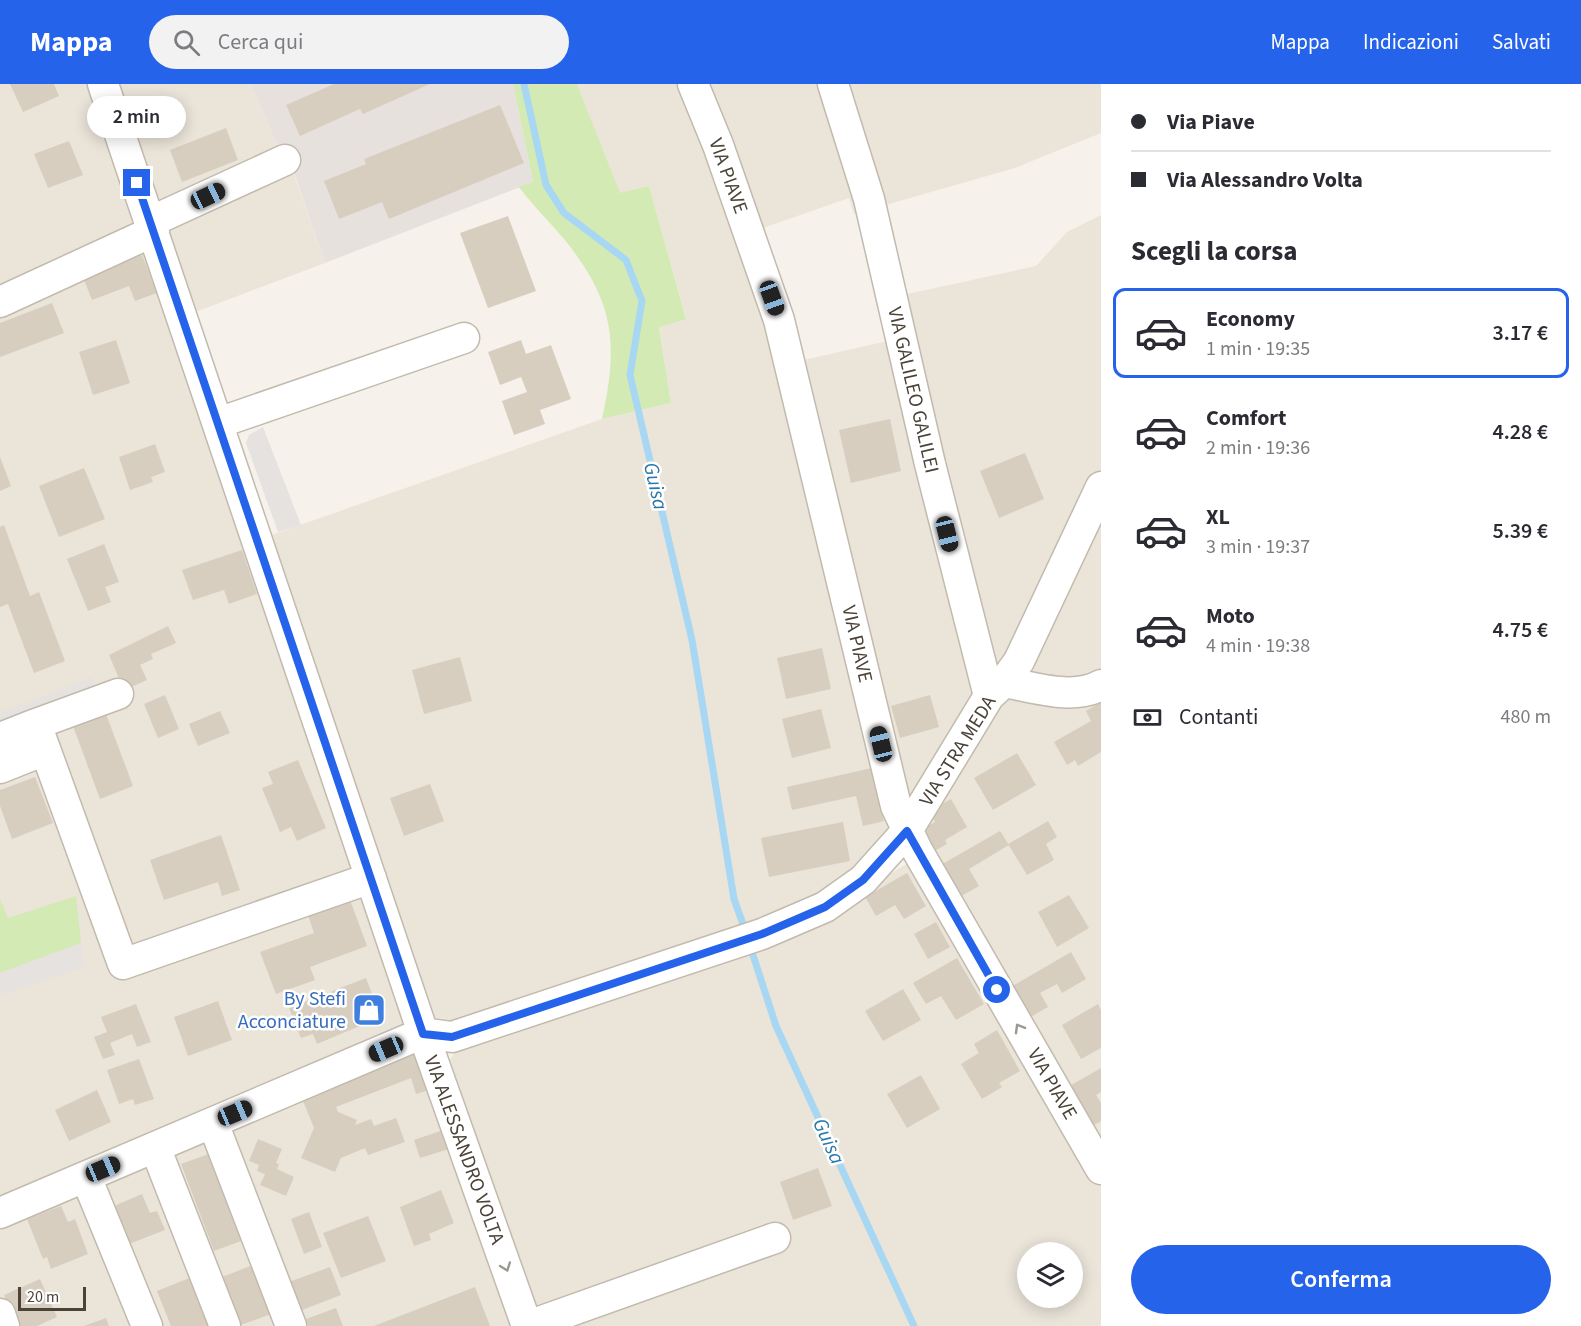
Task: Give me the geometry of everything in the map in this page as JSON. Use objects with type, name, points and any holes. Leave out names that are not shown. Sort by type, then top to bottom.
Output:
[{"type":"street","name":"VIA ALESSANDRO VOLTA","points":[[103,84],[423,1034],[528,1326]]},
{"type":"street","name":"VIA PIAVE","points":[[693,84],[718,145],[779,320],[896,806],[907,831],[1101,1169]]},
{"type":"street","name":"VIA GALILEO GALILEI","points":[[833,84],[869,199],[930,464],[997,689]]},
{"type":"street","points":[[0,302],[285,160]]},
{"type":"street","points":[[218,423],[464,338]]},
{"type":"street","name":"VIA STRA MEDA","points":[[0,1213],[423,1034],[452,1037],[762,934],[825,907],[863,880],[907,831],[997,689],[1019,661],[1101,487]]},
{"type":"street","name":"VIA STRA MEDA","points":[[997,689],[1058,692],[1086,690],[1101,685]]},
{"type":"street","points":[[0,768],[40,737],[118,694]]},
{"type":"street","points":[[40,737],[123,964],[371,879]]},
{"type":"street","points":[[0,738],[40,737]]},
{"type":"street","points":[[213,1123],[291,1326]]},
{"type":"street","points":[[155,1147],[225,1326]]},
{"type":"street","points":[[86,1177],[147,1326]]},
{"type":"street","points":[[528,1326],[775,1238]]},
{"type":"street","points":[[0,1314],[4,1326]]},
{"type":"shaded area","points":[[0,84],[91,84],[518,1326],[0,1326]]},
{"type":"shaded area","points":[[112,84],[251,84],[281,154],[286,151],[325,263],[190,314]]},
{"type":"shaded area","points":[[251,84],[513,84],[533,182],[325,263],[287,152],[281,154]]},
{"type":"shaded area","points":[[577,84],[1101,84],[1101,133],[1015,168],[854,214],[849,198],[763,228],[799,361],[888,341],[880,300],[1036,266],[1067,232],[1101,215],[1101,1151],[907,821],[825,895],[758,924],[462,1022],[432,1017],[266,537],[602,419],[671,403],[659,326],[686,318],[649,186],[620,194]]},
{"type":"shaded area","points":[[263,427],[301,525],[278,532],[246,443],[249,435]]},
{"type":"shaded area","points":[[91,677],[105,709],[53,734],[62,759],[0,783],[0,713]]},
{"type":"shaded area","points":[[910,862],[1101,1185],[1101,1326],[542,1326],[450,1059],[464,1043],[871,885]]},
{"type":"shaded area","points":[[81,943],[84,967],[0,996],[0,973]]},
{"type":"green space","points":[[513,84],[577,84],[620,193],[649,186],[686,319],[659,327],[671,403],[602,419],[610,367],[611,345],[608,323],[593,282],[581,261],[519,187],[533,182]]},
{"type":"green space","points":[[76,896],[81,943],[0,973],[0,899],[8,918]]},
{"type":"building","points":[[10,84],[54,84],[59,96],[23,112]]},
{"type":"building","points":[[334,84],[430,84],[363,114],[360,109],[300,136],[286,105]]},
{"type":"building","points":[[500,105],[524,163],[389,219],[382,202],[339,219],[324,181],[366,164],[364,159]]},
{"type":"building","points":[[226,128],[238,160],[182,182],[170,150]]},
{"type":"building","points":[[69,141],[83,175],[48,188],[34,154]]},
{"type":"building","points":[[508,216],[536,291],[488,308],[460,233]]},
{"type":"building","points":[[142,255],[157,293],[135,301],[129,286],[92,300],[83,277]]},
{"type":"building","points":[[52,303],[64,333],[0,357],[0,323]]},
{"type":"building","points":[[116,340],[130,383],[93,395],[79,352]]},
{"type":"building","points":[[521,340],[526,354],[551,345],[571,399],[540,410],[545,424],[514,435],[502,401],[527,392],[521,377],[500,385],[488,352]]},
{"type":"building","points":[[890,419],[901,471],[851,483],[839,430]]},
{"type":"building","points":[[155,444],[165,472],[151,477],[153,482],[130,490],[119,457]]},
{"type":"building","points":[[1025,453],[1044,499],[999,518],[980,471]]},
{"type":"building","points":[[0,457],[11,486],[0,491]]},
{"type":"building","points":[[84,468],[105,519],[59,537],[39,486]]},
{"type":"building","points":[[4,525],[30,596],[39,592],[65,661],[34,673],[8,604],[0,607],[0,527]]},
{"type":"building","points":[[104,544],[119,582],[105,587],[111,602],[88,611],[67,559]]},
{"type":"building","points":[[242,550],[257,594],[229,604],[224,590],[193,600],[182,570]]},
{"type":"building","points":[[168,626],[176,643],[151,654],[153,659],[140,665],[147,680],[124,690],[109,655]]},
{"type":"building","points":[[822,648],[831,689],[786,699],[777,658]]},
{"type":"building","points":[[460,657],[472,701],[424,714],[412,670]]},
{"type":"building","points":[[165,695],[179,729],[158,738],[144,704]]},
{"type":"building","points":[[930,695],[939,727],[900,738],[891,706]]},
{"type":"building","points":[[1101,702],[1101,752],[1078,766],[1075,760],[1067,765],[1054,742],[1091,721],[1086,711]]},
{"type":"building","points":[[821,709],[831,748],[792,758],[782,719]]},
{"type":"building","points":[[220,711],[230,733],[198,746],[189,724]]},
{"type":"building","points":[[106,714],[133,786],[100,799],[73,726]]},
{"type":"building","points":[[1017,753],[1036,785],[993,810],[974,778]]},
{"type":"building","points":[[298,760],[326,828],[297,841],[291,827],[280,832],[262,788],[273,784],[268,772]]},
{"type":"building","points":[[872,768],[884,821],[863,826],[856,796],[792,810],[787,787]]},
{"type":"building","points":[[35,777],[53,823],[12,839],[0,806],[0,790]]},
{"type":"building","points":[[430,784],[444,821],[404,836],[390,798]]},
{"type":"building","points":[[951,799],[967,827],[945,840],[947,844],[931,853],[918,831],[935,822],[929,811]]},
{"type":"building","points":[[1048,821],[1057,837],[1046,844],[1054,860],[1027,875],[1008,844]]},
{"type":"building","points":[[843,822],[850,861],[769,877],[761,838]]},
{"type":"building","points":[[1000,831],[1009,845],[969,869],[979,886],[958,898],[939,866]]},
{"type":"building","points":[[221,835],[240,890],[222,896],[218,882],[164,900],[150,860]]},
{"type":"building","points":[[907,873],[926,906],[904,919],[895,905],[876,916],[865,897]]},
{"type":"building","points":[[1069,895],[1089,928],[1057,947],[1038,912]]},
{"type":"building","points":[[349,897],[367,946],[310,967],[315,980],[276,994],[260,952],[314,933],[307,912]]},
{"type":"building","points":[[936,922],[950,947],[928,959],[914,934]]},
{"type":"building","points":[[1071,952],[1086,979],[1062,993],[1057,984],[1040,993],[1048,1007],[1027,1019],[1009,988]]},
{"type":"building","points":[[957,958],[984,1004],[956,1020],[941,996],[926,1004],[913,983]]},
{"type":"building","points":[[366,978],[381,1017],[317,1044],[313,1034],[301,1038],[289,1008]]},
{"type":"building","points":[[903,989],[921,1020],[883,1041],[865,1011]]},
{"type":"building","points":[[218,1001],[232,1040],[188,1056],[174,1017]]},
{"type":"building","points":[[136,1004],[151,1042],[137,1047],[132,1034],[110,1043],[115,1055],[103,1059],[94,1037],[107,1032],[101,1017]]},
{"type":"building","points":[[1098,1004],[1101,1010],[1101,1048],[1081,1059],[1062,1025]]},
{"type":"building","points":[[997,1030],[1020,1071],[999,1083],[1002,1087],[982,1099],[961,1064],[979,1053],[974,1044]]},
{"type":"building","points":[[418,1049],[432,1089],[416,1094],[411,1078],[336,1107],[338,1112],[357,1120],[355,1125],[371,1119],[374,1126],[396,1118],[405,1142],[368,1155],[365,1148],[341,1158],[335,1172],[301,1158],[314,1128],[301,1096]]},
{"type":"building","points":[[139,1059],[154,1099],[135,1105],[133,1099],[119,1104],[107,1070]]},
{"type":"building","points":[[1101,1068],[1101,1092],[1096,1095],[1101,1103],[1101,1121],[1089,1128],[1066,1088]]},
{"type":"building","points":[[921,1075],[940,1109],[907,1128],[887,1094]]},
{"type":"building","points":[[97,1090],[111,1122],[69,1141],[55,1110]]},
{"type":"building","points":[[446,1129],[452,1148],[420,1158],[414,1140]]},
{"type":"building","points":[[258,1139],[282,1149],[276,1163],[279,1164],[277,1169],[294,1177],[286,1196],[260,1185],[265,1174],[257,1171],[259,1165],[249,1161]]},
{"type":"building","points":[[214,1152],[230,1195],[224,1197],[241,1241],[214,1251],[181,1164]]},
{"type":"building","points":[[818,1168],[832,1206],[793,1220],[780,1182]]},
{"type":"building","points":[[441,1190],[454,1223],[429,1234],[431,1240],[414,1246],[400,1207]]},
{"type":"building","points":[[142,1194],[150,1213],[157,1211],[165,1230],[129,1244],[114,1206]]},
{"type":"building","points":[[61,1206],[68,1222],[75,1219],[88,1254],[51,1269],[47,1257],[43,1259],[27,1219]]},
{"type":"building","points":[[309,1212],[322,1247],[304,1254],[291,1219]]},
{"type":"building","points":[[368,1216],[386,1261],[341,1278],[323,1233]]},
{"type":"building","points":[[253,1265],[271,1314],[238,1326],[217,1279]]},
{"type":"building","points":[[330,1267],[341,1295],[297,1312],[286,1283]]},
{"type":"building","points":[[192,1277],[212,1326],[171,1326],[157,1291]]},
{"type":"building","points":[[40,1279],[57,1317],[37,1326],[17,1326],[4,1295]]},
{"type":"building","points":[[475,1287],[490,1326],[374,1326]]},
{"type":"building","points":[[336,1308],[343,1326],[308,1326],[306,1319]]},
{"type":"building","points":[[106,1318],[109,1326],[84,1326]]},
{"type":"waterway","name":"Guisa","points":[[524,84],[546,185],[564,213],[626,260],[642,301],[630,375],[692,640],[734,899],[743,924]]},
{"type":"waterway","name":"Guisa","points":[[752,952],[776,1026],[914,1326]]},
{"type":"place","name":"By Stefi Acconciature","points":[[369,1010]]},
{"type":"route","points":[[137,183],[423,1034],[452,1037],[762,934],[825,907],[863,880],[907,831],[997,990]]}]
